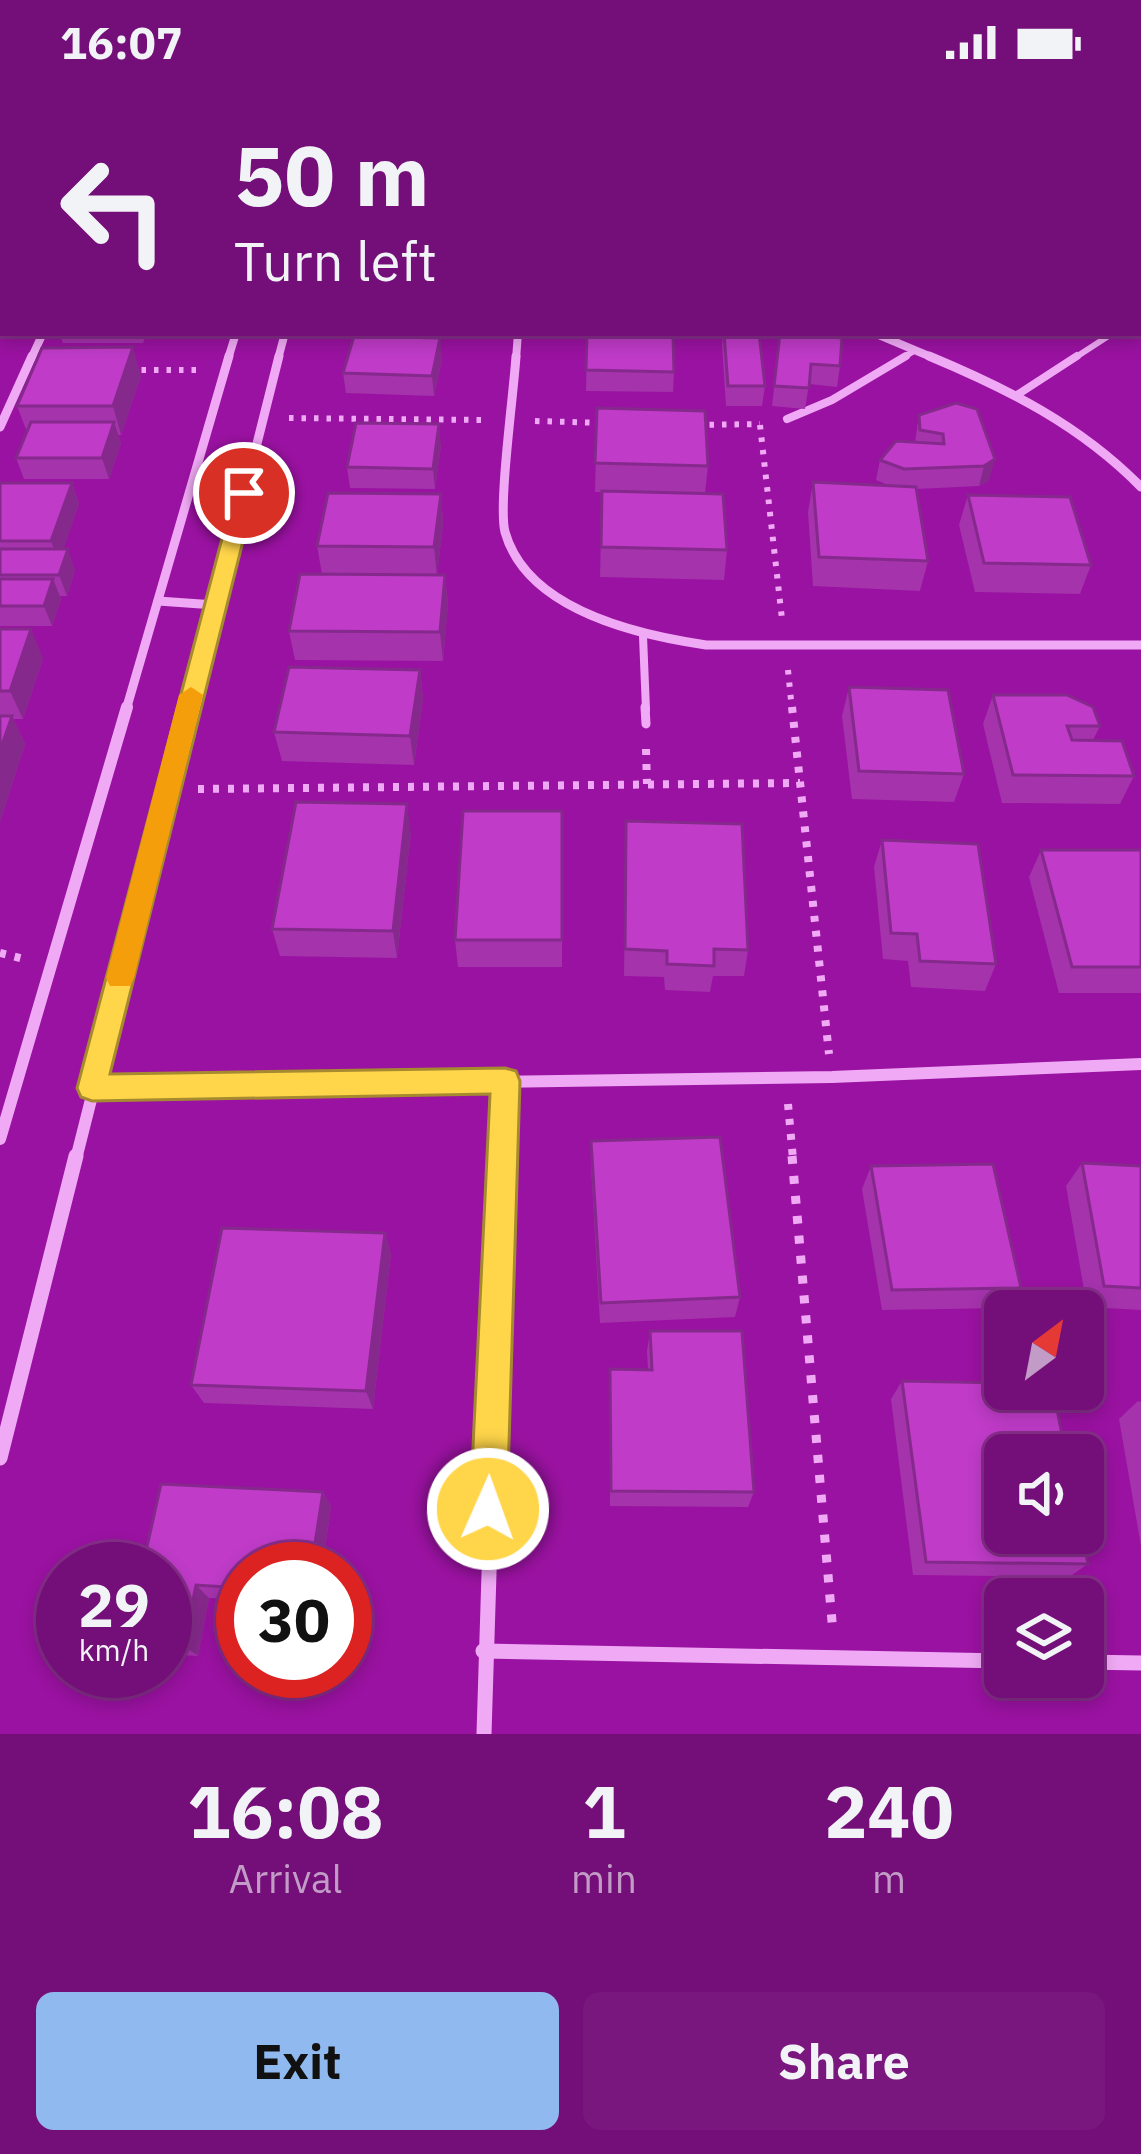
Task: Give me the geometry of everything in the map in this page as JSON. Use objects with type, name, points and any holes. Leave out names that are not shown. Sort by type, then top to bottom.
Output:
[{"type":"street","points":[[0,425],[42,336]]},
{"type":"street","points":[[0,1139],[235,336]]},
{"type":"street","points":[[0,1458],[284,336]]},
{"type":"street","points":[[518,336],[504,529],[529,572],[550,592],[608,625],[643,636],[706,645],[1141,645]]},
{"type":"street","points":[[881,336],[1017,395],[1071,424],[1117,459],[1141,488]]},
{"type":"street","points":[[158,601],[214,605]]},
{"type":"street","points":[[92,1088],[832,1078],[1141,1064]]},
{"type":"street","points":[[484,1734],[483,1652],[505,1081]]},
{"type":"street","points":[[483,1652],[984,1661]]},
{"type":"street","points":[[1104,1662],[1141,1663]]},
{"type":"lane","points":[[1017,395],[1108,336]]},
{"type":"lane","points":[[787,419],[832,400],[914,351]]},
{"type":"lane","points":[[643,636],[646,724]]},
{"type":"path","points":[[114,370],[225,370]]},
{"type":"path","points":[[760,424],[832,1078]]},
{"type":"path","points":[[166,789],[800,783]]},
{"type":"path","points":[[786,1078],[835,1659]]},
{"type":"building","points":[[354,336],[440,338],[432,376],[343,373]]},
{"type":"building","points":[[587,336],[673,336],[674,372],[586,370]]},
{"type":"building","points":[[724,336],[759,336],[765,386],[728,386]]},
{"type":"building","points":[[780,336],[842,338],[840,366],[811,364],[809,388],[774,386]]},
{"type":"building","points":[[133,347],[113,406],[17,406],[42,348]]},
{"type":"building","points":[[956,403],[977,409],[995,459],[984,466],[904,469],[880,460],[896,441],[944,444],[943,434],[920,430],[919,415]]},
{"type":"building","points":[[597,408],[705,411],[708,466],[595,463]]},
{"type":"building","points":[[31,422],[114,422],[102,458],[16,458]]},
{"type":"building","points":[[356,423],[439,424],[433,469],[347,467]]},
{"type":"building","points":[[813,482],[916,487],[928,561],[819,557]]},
{"type":"building","points":[[0,483],[72,483],[51,541],[0,541]]},
{"type":"building","points":[[602,491],[723,494],[727,550],[601,547]]},
{"type":"building","points":[[328,493],[441,494],[434,547],[317,546]]},
{"type":"building","points":[[968,495],[1070,497],[1091,565],[984,563]]},
{"type":"building","points":[[0,549],[68,549],[59,575],[0,575]]},
{"type":"building","points":[[300,574],[445,575],[440,632],[289,631]]},
{"type":"building","points":[[0,579],[53,579],[44,606],[0,606]]},
{"type":"building","points":[[0,629],[31,629],[10,691],[0,691]]},
{"type":"building","points":[[289,667],[420,670],[410,736],[274,732]]},
{"type":"building","points":[[849,687],[948,690],[964,774],[859,771]]},
{"type":"building","points":[[993,695],[1067,695],[1093,707],[1100,726],[1067,726],[1072,740],[1122,741],[1134,776],[1013,775]]},
{"type":"building","points":[[0,716],[12,716],[0,751]]},
{"type":"building","points":[[296,802],[407,804],[393,931],[272,929]]},
{"type":"building","points":[[463,811],[562,811],[562,940],[455,940]]},
{"type":"building","points":[[626,821],[742,824],[748,950],[714,949],[714,966],[667,964],[667,951],[625,949]]},
{"type":"building","points":[[882,840],[978,844],[996,964],[920,961],[917,934],[891,933]]},
{"type":"building","points":[[1041,850],[1141,850],[1141,967],[1072,967]]},
{"type":"building","points":[[720,1137],[740,1297],[601,1303],[591,1141]]},
{"type":"building","points":[[1082,1163],[1141,1166],[1141,1288],[1104,1286]]},
{"type":"building","points":[[993,1164],[1021,1288],[892,1290],[871,1166]]},
{"type":"building","points":[[222,1228],[385,1233],[366,1391],[191,1385]]},
{"type":"building","points":[[650,1331],[742,1331],[754,1492],[611,1491],[610,1369],[652,1370]]},
{"type":"building","points":[[902,1381],[984,1383],[984,1410],[1057,1410],[1062,1434],[984,1434],[984,1554],[1086,1554],[1088,1564],[926,1562]]},
{"type":"building","points":[[161,1484],[323,1492],[315,1542],[216,1542],[216,1586],[196,1585],[192,1605],[192,1542],[148,1542]]},
{"type":"slow traffic","points":[[120,978],[191,695]]},
{"type":"route","points":[[244,493],[92,1088],[505,1081],[488,1509]]}]
